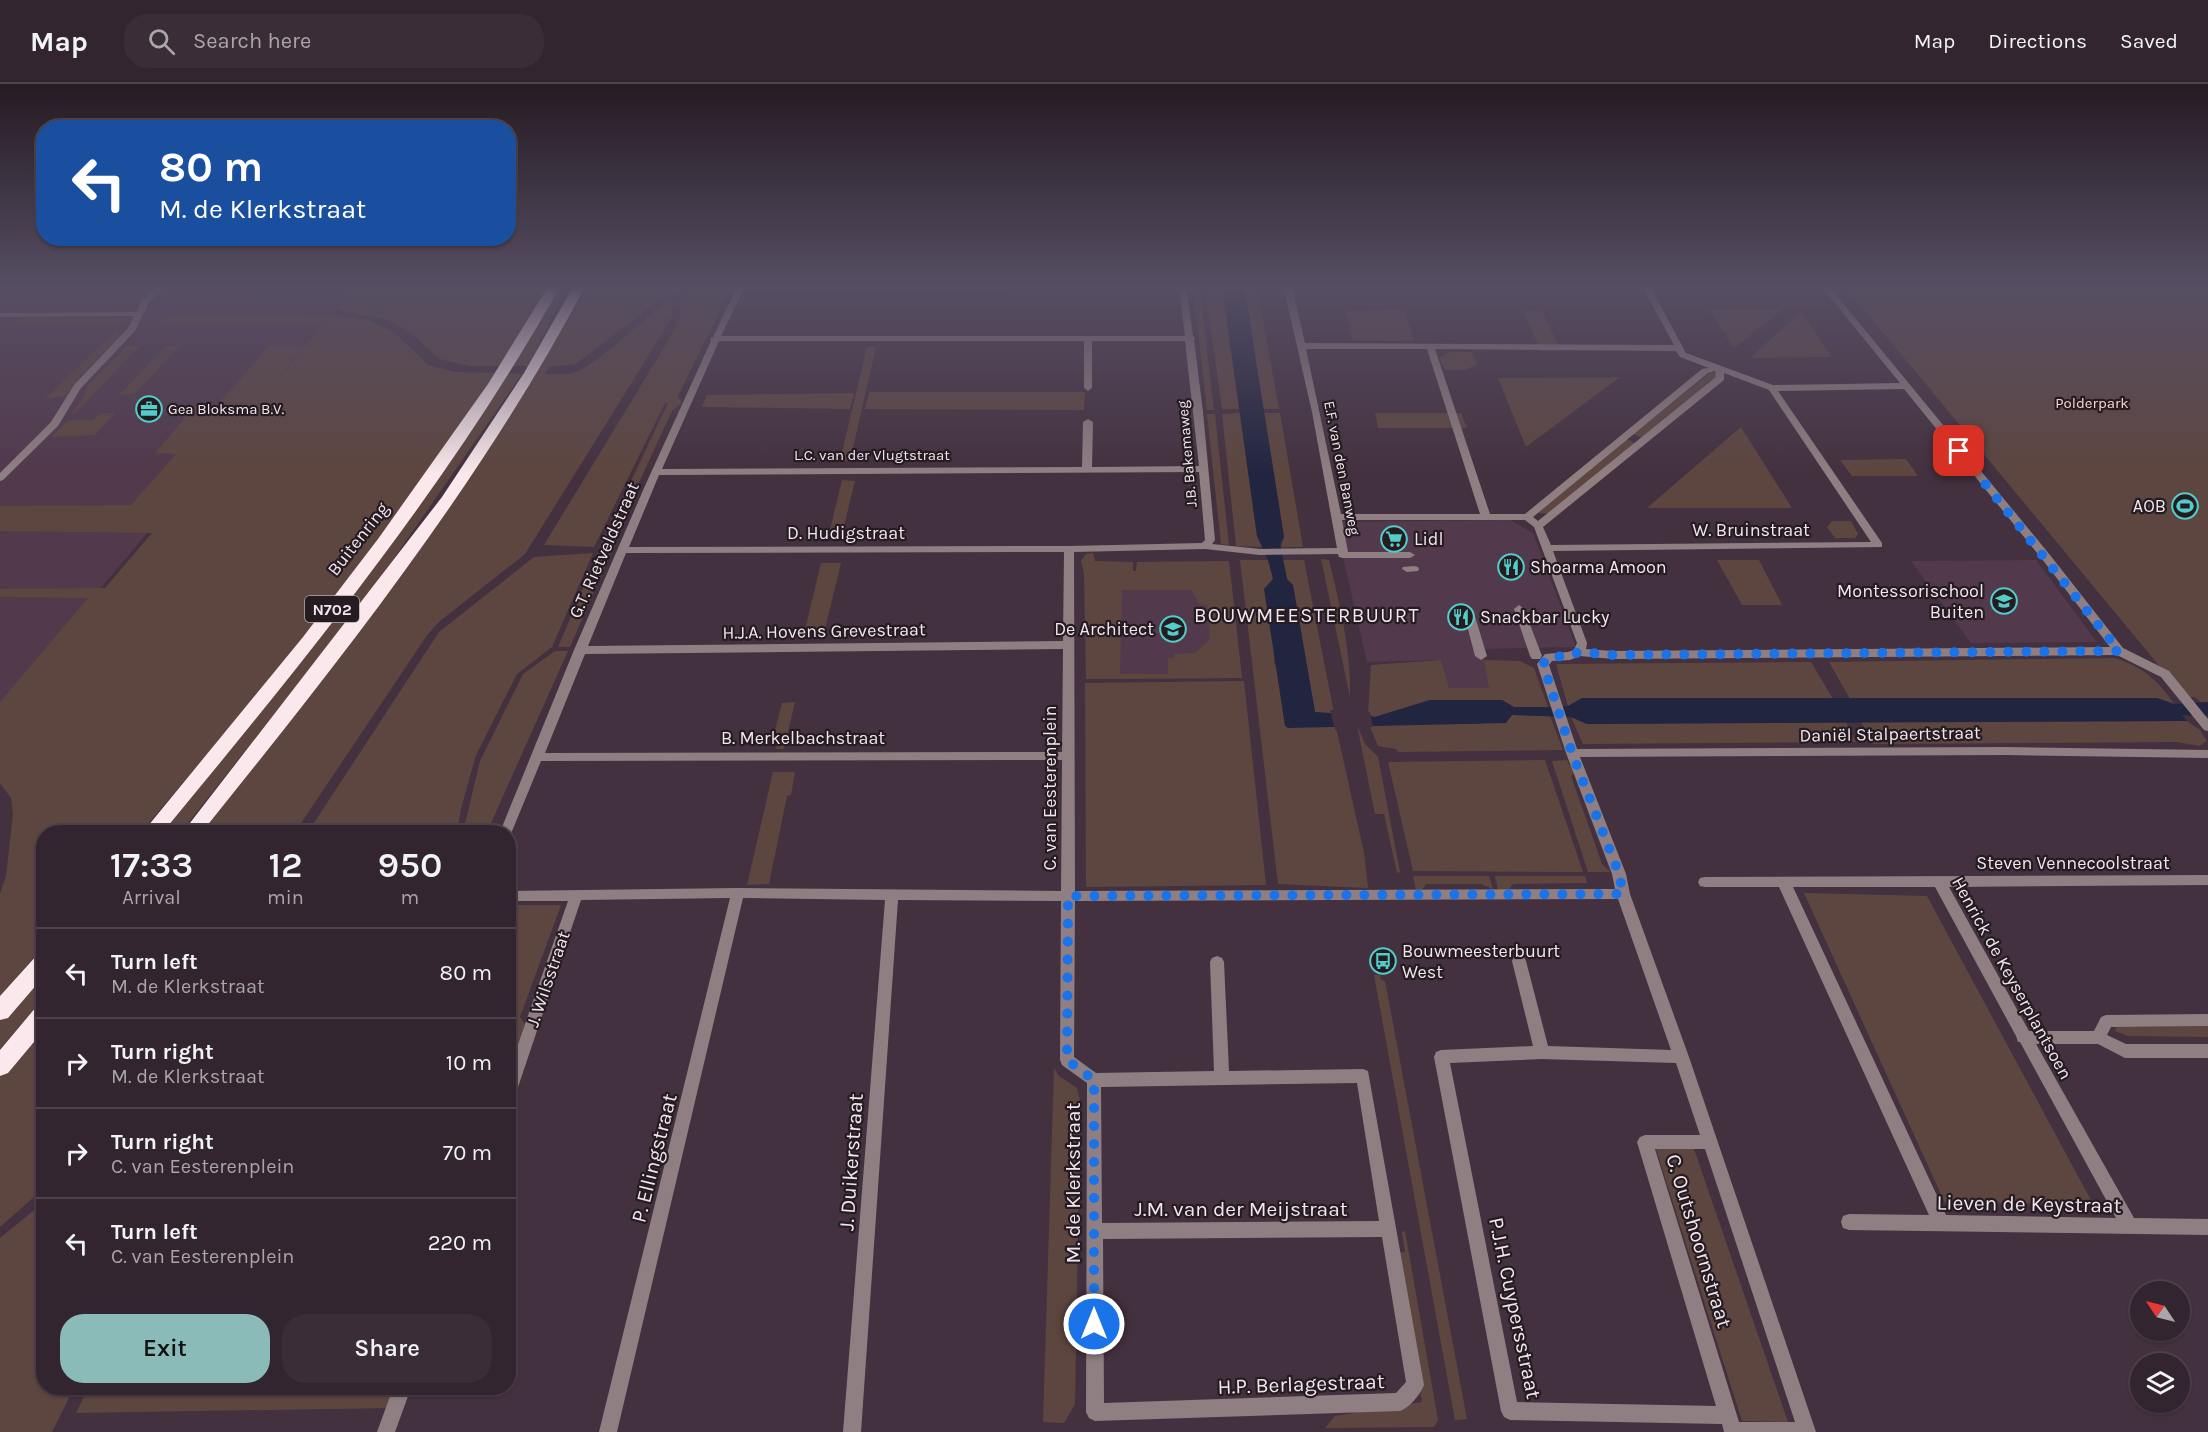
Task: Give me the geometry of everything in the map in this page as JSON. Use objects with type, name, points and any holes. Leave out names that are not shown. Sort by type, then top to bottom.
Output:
[{"type":"highway","name":"Buitenring","points":[[158,825],[250,716],[411,507],[520,348]]},
{"type":"highway","name":"N702","points":[[197,825],[427,530],[545,348]]},
{"type":"highway","points":[[0,1011],[36,970]]},
{"type":"highway","points":[[0,1066],[36,1023]]},
{"type":"street","points":[[0,478],[55,424],[77,387],[114,348]]},
{"type":"street","name":"G.T. Rietveldstraat","points":[[509,825],[580,650],[710,348]]},
{"type":"street","points":[[1088,348],[1088,388]]},
{"type":"street","name":"J.B. Bakemaweg","points":[[1192,348],[1210,540],[1205,546]]},
{"type":"street","name":"E.F. van den Banweg","points":[[1302,348],[1343,553]]},
{"type":"street","points":[[1424,348],[1679,348],[1683,355],[1772,388],[1906,386]]},
{"type":"street","points":[[1430,348],[1486,518]]},
{"type":"street","points":[[1875,348],[2119,651],[2165,674],[2207,726]]},
{"type":"street","points":[[1336,517],[1527,517],[1705,372],[1718,368]]},
{"type":"street","points":[[1538,526],[1721,378],[1718,368]]},
{"type":"street","name":"W. Bruinstraat","points":[[1547,548],[1878,545],[1772,388]]},
{"type":"street","points":[[1087,469],[1088,422]]},
{"type":"street","points":[[1626,435],[1642,442]]},
{"type":"street","name":"L.C. van der Vlugtstraat","points":[[658,471],[1203,469]]},
{"type":"street","points":[[1527,517],[1538,526],[1547,548],[1582,644],[1579,652]]},
{"type":"street","points":[[1069,549],[1205,546],[1260,552],[1410,555]]},
{"type":"street","name":"D. Hudigstraat","points":[[624,550],[1069,549]]},
{"type":"street","name":"C. van Eesterenplein","points":[[1069,549],[1068,896],[1623,894]]},
{"type":"street","points":[[1520,609],[1543,664],[1572,753],[1619,874],[1623,894]]},
{"type":"street","points":[[1468,610],[1481,656]]},
{"type":"street","name":"H.J.A. Hovens Grevestraat","points":[[580,650],[1069,645]]},
{"type":"street","points":[[1540,658],[1579,652],[1613,655],[2119,651]]},
{"type":"street","name":"Daniël Stalpaertstraat","points":[[1572,753],[2006,751],[2208,755]]},
{"type":"street","name":"B. Merkelbachstraat","points":[[537,757],[1068,756]]},
{"type":"street","name":"Steven Vennecoolstraat","points":[[1939,882],[2208,880]]},
{"type":"street","name":"Henrick de Keyserplantsoen","points":[[1705,882],[1939,882],[2130,1227]]},
{"type":"street","points":[[1784,883],[1941,1223]]},
{"type":"street","points":[[516,896],[738,893],[1068,896]]},
{"type":"street","name":"P. Ellingstraat","points":[[608,1432],[738,893]]},
{"type":"street","name":"C. Outshoornstraat","points":[[1623,894],[1682,1057],[1708,1142],[1738,1221],[1807,1431]]},
{"type":"street","name":"J. Wilsstraat","points":[[516,1072],[576,896]]},
{"type":"street","name":"J. Duikerstraat","points":[[852,1432],[892,896]]},
{"type":"street","name":"M. de Klerkstraat","points":[[1068,896],[1067,1060],[1094,1080],[1095,1412]]},
{"type":"street","points":[[1519,961],[1542,1052],[1682,1057]]},
{"type":"street","points":[[1094,1080],[1222,1078],[1217,962]]},
{"type":"street","points":[[2099,1038],[2106,1020],[2208,1020]]},
{"type":"street","points":[[2023,1037],[2099,1038],[2125,1051],[2208,1051]]},
{"type":"street","name":"P.J.H. Cuypersstraat","points":[[1542,1052],[1441,1056],[1510,1412],[1728,1415]]},
{"type":"street","name":"H.P. Berlagestraat","points":[[1095,1412],[1400,1402],[1414,1385],[1363,1076],[1222,1078]]},
{"type":"street","name":"C. Outshoornstraat","points":[[1708,1142],[1645,1142],[1728,1415]]},
{"type":"street","name":"Lieven de Keystraat","points":[[1849,1222],[2208,1227]]},
{"type":"street","name":"J.M. van der Meijstraat","points":[[1094,1231],[1388,1229]]},
{"type":"street","points":[[386,1432],[399,1395]]},
{"type":"street","points":[[1728,1415],[1733,1431],[1807,1431]]},
{"type":"shaded area","points":[[0,348],[304,348],[0,707]]},
{"type":"shaded area","points":[[1510,520],[1533,533],[1576,647],[1482,649],[1490,688],[1449,688],[1440,660],[1367,662],[1335,522]]},
{"type":"shaded area","name":"Montessorischool Buiten","points":[[2036,560],[2097,642],[1971,643],[1911,561]]},
{"type":"shaded area","name":"De Architect","points":[[1108,577],[1231,579],[1242,678],[1110,679]]},
{"type":"green space","points":[[98,348],[108,348],[80,376],[65,396],[45,399]]},
{"type":"green space","points":[[126,348],[138,348],[75,413],[70,415],[82,401],[87,386]]},
{"type":"green space","points":[[164,348],[178,348],[134,394],[119,395]]},
{"type":"green space","points":[[267,348],[303,348],[266,395],[304,348],[410,348],[428,365],[455,372],[495,373],[413,493],[370,551],[280,665],[147,825],[36,825],[36,955],[0,996],[0,894],[6,876],[13,814],[11,798],[0,783],[0,702],[88,598],[0,597],[0,589],[105,588],[152,533],[0,531],[0,506],[131,505],[176,454],[155,453],[197,404],[218,404]]},
{"type":"green space","points":[[427,348],[511,348],[500,366],[469,366],[439,359]]},
{"type":"green space","points":[[523,348],[537,348],[528,366],[512,366]]},
{"type":"green space","points":[[551,348],[597,348],[576,364],[549,367],[545,374],[573,373],[583,369],[612,348],[653,348],[525,554],[440,621],[428,634],[300,825],[205,825],[233,791],[526,388]]},
{"type":"green space","points":[[664,348],[702,348],[678,396],[682,403],[672,411],[619,526],[614,548],[599,548],[668,403],[665,403],[594,547],[544,545]]},
{"type":"green space","points":[[867,348],[876,348],[850,461],[840,461]]},
{"type":"green space","points":[[1200,348],[1207,348],[1214,410],[1207,410]]},
{"type":"green space","points":[[1213,348],[1230,348],[1239,409],[1222,409]]},
{"type":"green space","points":[[1254,348],[1268,348],[1279,409],[1263,409]]},
{"type":"green space","points":[[1540,348],[1560,348],[1561,351],[1541,351]]},
{"type":"green space","points":[[1761,348],[1826,348],[1832,357],[1750,358]]},
{"type":"green space","name":"Polderpark","points":[[1896,348],[2208,348],[2208,702],[2202,703],[2195,697],[2185,697]]},
{"type":"green space","points":[[1449,352],[1472,352],[1477,364],[1466,370],[1445,370],[1439,358]]},
{"type":"green space","points":[[1711,372],[1719,375],[1642,438],[1633,434]]},
{"type":"green space","points":[[508,373],[522,374],[367,597],[187,825],[164,825]]},
{"type":"green space","points":[[1620,377],[1526,447],[1498,378]]},
{"type":"green space","points":[[869,392],[1085,392],[1084,410],[865,409]]},
{"type":"green space","points":[[854,393],[850,409],[702,407],[707,395]]},
{"type":"green space","points":[[101,413],[115,413],[95,435],[51,437],[69,420],[93,420]]},
{"type":"green space","points":[[1240,413],[1257,536],[1264,547],[1236,546],[1222,414]]},
{"type":"green space","points":[[1264,413],[1280,413],[1303,547],[1281,547],[1284,537]]},
{"type":"green space","points":[[1375,413],[1461,413],[1467,428],[1378,428]]},
{"type":"green space","points":[[1207,414],[1215,414],[1229,545],[1221,544]]},
{"type":"green space","points":[[1741,427],[1792,508],[1647,508]]},
{"type":"green space","points":[[1627,439],[1635,443],[1551,514],[1539,513],[1538,511]]},
{"type":"green space","points":[[1906,459],[1918,476],[1852,476],[1840,460]]},
{"type":"green space","points":[[842,480],[855,481],[842,534],[829,534]]},
{"type":"green space","points":[[1832,521],[1851,521],[1858,534],[1855,538],[1835,538],[1827,527]]},
{"type":"green space","points":[[593,553],[552,647],[517,674],[476,755],[458,825],[313,825],[439,632],[534,557]]},
{"type":"green space","points":[[598,553],[611,553],[570,647],[558,647]]},
{"type":"green space","points":[[1093,553],[1095,561],[1133,562],[1133,571],[1136,571],[1137,562],[1229,561],[1242,678],[1086,679],[1084,573],[1081,561],[1086,554]],"holes":[[[1122,590],[1191,590],[1200,605],[1207,605],[1210,639],[1195,653],[1175,654],[1173,658],[1168,658],[1168,674],[1120,674]]]},
{"type":"green space","points":[[1321,559],[1329,560],[1341,611],[1349,663],[1350,697]]},
{"type":"green space","points":[[1240,560],[1269,560],[1273,579],[1274,663],[1326,727],[1336,727],[1364,853],[1368,888],[1278,884]]},
{"type":"green space","points":[[1283,560],[1304,560],[1334,713],[1315,712],[1293,585],[1287,579]]},
{"type":"green space","points":[[1717,560],[1759,560],[1782,605],[1742,605]]},
{"type":"green space","points":[[821,563],[841,563],[825,629],[805,630]]},
{"type":"green space","points":[[555,651],[568,651],[490,825],[465,825],[480,761],[523,674]]},
{"type":"green space","points":[[2114,658],[2133,665],[2148,675],[2174,704],[2157,698],[1850,699],[1829,662]]},
{"type":"green space","points":[[1441,660],[1449,688],[1489,688],[1484,660],[1520,661],[1534,668],[1548,707],[1514,707],[1502,700],[1430,700],[1375,717],[1368,714],[1371,665]]},
{"type":"green space","points":[[1811,662],[1833,699],[1582,698],[1568,706],[1556,664]]},
{"type":"green space","points":[[1244,681],[1266,885],[1086,887],[1085,683]]},
{"type":"green space","points":[[795,702],[784,749],[776,749],[780,734],[774,734],[782,703]]},
{"type":"green space","points":[[1512,715],[1550,716],[1563,750],[1398,752],[1396,749],[1378,746],[1369,724],[1479,724]]},
{"type":"green space","points":[[1571,717],[1587,724],[1846,722],[1856,742],[1583,744]]},
{"type":"green space","points":[[2187,721],[2200,730],[2207,741],[2199,746],[2177,742],[1873,744],[1861,722]]},
{"type":"green space","points":[[1357,725],[1365,744],[1378,757],[1400,872],[1397,873],[1384,814],[1375,814]]},
{"type":"green space","points":[[1545,760],[1583,872],[1413,871],[1388,762]]},
{"type":"green space","points":[[1567,760],[1569,765],[1573,765],[1575,771],[1571,776],[1602,864],[1610,872],[1588,872],[1552,761]]},
{"type":"green space","points":[[773,772],[795,772],[791,795],[787,796],[769,884],[747,885]]},
{"type":"green space","points":[[1413,876],[1489,876],[1493,889],[1481,884],[1426,884],[1422,890],[1416,890]]},
{"type":"green space","points":[[1495,876],[1585,876],[1587,883],[1513,884],[1509,889],[1498,890]]},
{"type":"green space","points":[[1804,893],[1927,896],[2093,1204],[1945,1203]]},
{"type":"green space","points":[[516,905],[561,905],[520,1017],[525,1024],[516,1049]]},
{"type":"green space","points":[[1374,975],[1380,975],[1381,980],[1385,981],[1467,1419],[1455,1420]]},
{"type":"green space","points":[[36,976],[36,1006],[0,1049],[0,1019]]},
{"type":"green space","points":[[2208,1026],[2208,1037],[2128,1036],[2115,1031],[2116,1027]]},
{"type":"green space","points":[[36,1029],[36,1195],[0,1227],[0,1073]]},
{"type":"green space","points":[[1054,1068],[1059,1076],[1077,1088],[1080,1100],[1075,1404],[1064,1423],[1043,1422]]},
{"type":"green space","points":[[1656,1149],[1694,1149],[1788,1422],[1742,1421]]},
{"type":"green space","points":[[36,1209],[36,1395],[70,1395],[52,1432],[0,1432],[0,1238]]},
{"type":"green space","points":[[1405,1231],[1438,1420],[1434,1427],[1325,1428],[1335,1416],[1422,1402],[1399,1253],[1405,1252],[1402,1232]]},
{"type":"green space","points":[[85,1395],[394,1395],[389,1408],[76,1413]]},
{"type":"water","points":[[1231,348],[1254,348],[1284,537],[1280,544],[1287,579],[1293,585],[1315,712],[1375,717],[1430,700],[1502,700],[1514,707],[1548,707],[1568,706],[1582,698],[2157,698],[2174,704],[2208,702],[2208,716],[2182,715],[2187,721],[1587,724],[1571,717],[1512,715],[1506,723],[1288,728],[1285,726],[1264,589],[1273,579],[1268,560],[1257,536]]},
{"type":"pier","points":[[1330,710],[1370,712],[1373,727],[1335,730]]},
{"type":"place","name":"Gea Bloksma B.V.","points":[[149,409]]},
{"type":"place","name":"AOB","points":[[2185,506]]},
{"type":"place","name":"Lidl","points":[[1394,539]]},
{"type":"place","name":"Shoarma Amoon","points":[[1511,567]]},
{"type":"place","name":"Montessorischool Buiten","points":[[2004,601]]},
{"type":"place","name":"Snackbar Lucky","points":[[1461,617]]},
{"type":"place","name":"De Architect","points":[[1173,629]]},
{"type":"place","name":"Bouwmeesterbuurt West","points":[[1383,961]]},
{"type":"district","name":"BOUWMEESTERBUURT","points":[[1307,615]]},
{"type":"route","points":[[1094,1324],[1094,1080],[1067,1060],[1068,896],[1623,894],[1619,874],[1553,699],[1543,664],[1544,660],[1549,657],[1570,656],[1579,652],[1587,655],[1613,655],[2119,651],[1959,451]]}]
